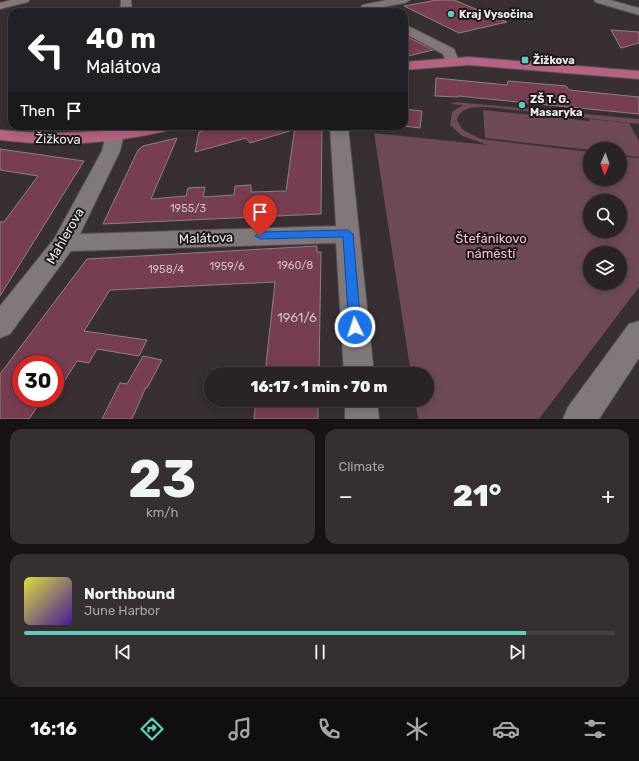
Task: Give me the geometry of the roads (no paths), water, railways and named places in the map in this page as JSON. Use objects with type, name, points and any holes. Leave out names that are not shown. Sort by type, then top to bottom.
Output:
[{"type":"main road","points":[[408,66],[452,61],[490,62],[639,75]]},
{"type":"main road","name":"Žižkova","points":[[0,135],[62,140],[116,131]]},
{"type":"street","points":[[0,6],[15,0]]},
{"type":"street","points":[[353,0],[367,8]]},
{"type":"street","points":[[378,8],[405,0]]},
{"type":"street","points":[[599,0],[639,12]]},
{"type":"street","points":[[408,30],[449,52],[452,61]]},
{"type":"street","points":[[339,130],[358,367]]},
{"type":"street","name":"Mahlerova","points":[[0,326],[54,258],[64,242],[111,151],[116,131]]},
{"type":"street","name":"Malátova","points":[[64,242],[348,234]]},
{"type":"street","points":[[580,419],[639,333]]},
{"type":"street","points":[[361,407],[362,419]]},
{"type":"place","name":"Kraj Vysočina","points":[[451,14]]},
{"type":"place","name":"Žižkova","points":[[525,60]]},
{"type":"place","name":"ZŠ T. G. Masaryka","points":[[522,105]]},
{"type":"park label","name":"Štefánikovo náměstí","points":[[491,246]]}]
